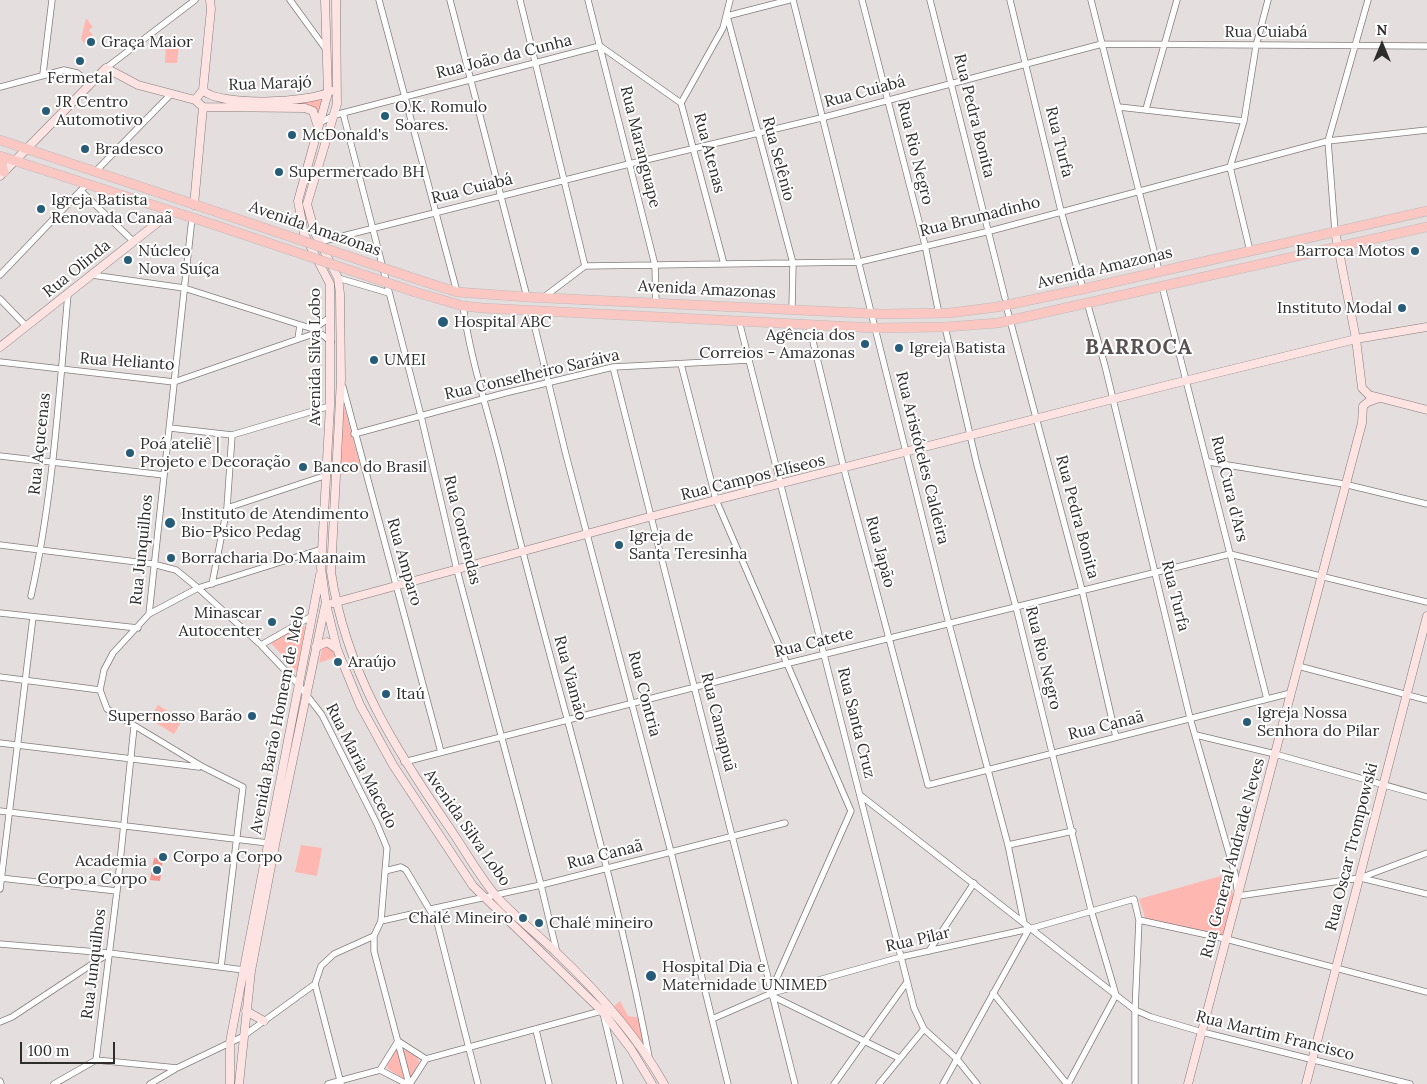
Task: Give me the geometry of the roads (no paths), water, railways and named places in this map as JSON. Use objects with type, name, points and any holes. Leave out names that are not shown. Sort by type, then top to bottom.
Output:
[{"type":"main road","name":"Avenida Amazonas","points":[[0,140],[457,292],[542,298],[871,313],[939,314],[1083,289],[1427,211]]},
{"type":"main road","name":"Avenida Amazonas","points":[[0,157],[16,160],[84,187],[215,225],[415,292],[463,306],[809,325],[875,328],[945,327],[1012,321],[1087,302],[1427,227]]},
{"type":"main road","points":[[0,157],[2,174]]},
{"type":"street","points":[[43,74],[52,0]]},
{"type":"street","points":[[2,174],[106,68],[195,0]]},
{"type":"street","points":[[195,100],[203,90],[211,9],[210,0]]},
{"type":"street","points":[[290,0],[321,37]]},
{"type":"street","name":"Avenida Silva Lobo","points":[[324,0],[321,37],[325,48],[328,93],[300,190],[299,212],[304,234],[330,284],[330,406],[321,568],[326,604],[337,649],[360,705],[393,765],[473,886],[484,899],[602,1011],[631,1049],[652,1084]]},
{"type":"street","name":"Avenida Silva Lobo","points":[[326,604],[331,572],[339,409],[338,278],[319,242],[308,213],[307,204],[339,114],[336,0]]},
{"type":"street","points":[[379,0],[457,292]]},
{"type":"street","points":[[450,0],[527,297]]},
{"type":"street","points":[[520,0],[585,266],[542,298]]},
{"type":"street","name":"Rua Maranguape","points":[[588,0],[655,265],[656,303]]},
{"type":"street","name":"Rua Atenas","points":[[724,264],[681,103],[703,66],[727,16],[730,0]]},
{"type":"street","points":[[727,16],[789,0]]},
{"type":"street","name":"Rua Aristóteles Caldeira","points":[[793,0],[821,118],[908,453],[949,624],[1008,845],[1024,924]]},
{"type":"street","name":"Rua Rio Negro","points":[[862,0],[925,245],[939,314]]},
{"type":"street","name":"Rua Pedra Bonita","points":[[930,0],[990,231],[1035,420],[1044,444],[1082,590],[1116,738]]},
{"type":"street","name":"Rua Turfa","points":[[1010,0],[1061,211],[1083,289]]},
{"type":"street","points":[[1091,0],[1159,271]]},
{"type":"street","points":[[1146,109],[1177,0]]},
{"type":"street","points":[[1250,251],[1230,167],[1244,121],[1256,46],[1268,0]]},
{"type":"street","points":[[1368,0],[1328,141],[1335,231],[1356,339],[1362,388],[1369,395],[1427,410]]},
{"type":"street","name":"Rua Selênio","points":[[727,16],[793,263],[792,309]]},
{"type":"street","name":"Rua Cuiabá","points":[[319,242],[952,85],[1102,44],[1427,46]]},
{"type":"street","points":[[600,46],[681,103]]},
{"type":"street","name":"Rua João da Cunha","points":[[320,126],[339,114],[537,64],[600,46]]},
{"type":"street","points":[[106,68],[138,85],[195,100],[202,107],[194,205]]},
{"type":"street","points":[[0,87],[43,74],[64,70],[77,74],[90,83]]},
{"type":"street","name":"Rua Marajó","points":[[203,90],[210,97],[226,100],[255,101],[318,97],[338,86]]},
{"type":"street","points":[[95,172],[171,94]]},
{"type":"street","points":[[255,101],[288,109]]},
{"type":"street","name":"Rua Marajó","points":[[202,107],[309,108],[317,118],[320,126]]},
{"type":"street","points":[[1119,107],[1244,121]]},
{"type":"street","name":"Rua Contendas","points":[[339,114],[373,229],[421,416],[457,570],[542,886],[557,953]]},
{"type":"street","name":"Rua Brumadinho","points":[[585,266],[859,262],[990,231],[1328,141],[1427,130]]},
{"type":"street","points":[[0,275],[84,187],[133,241]]},
{"type":"street","name":"Rua Olinda","points":[[0,347],[172,212]]},
{"type":"street","name":"Rua Junquilhos","points":[[100,690],[104,670],[113,653],[149,614],[192,218]]},
{"type":"street","points":[[92,275],[184,288],[310,328],[318,326],[330,317]]},
{"type":"street","points":[[338,278],[389,293]]},
{"type":"street","name":"Rua Cura d'Ars","points":[[1162,286],[1188,381],[1267,699]]},
{"type":"street","name":"Rua Açucenas","points":[[31,596],[41,550],[52,463],[68,294]]},
{"type":"street","points":[[0,300],[26,326]]},
{"type":"street","name":"Rua Turfa","points":[[1087,302],[1105,366],[1190,718],[1235,874],[1238,896]]},
{"type":"street","name":"Rua Viamão","points":[[463,306],[521,550],[568,720],[630,963],[649,1057]]},
{"type":"street","name":"Rua Contria","points":[[531,311],[587,534],[671,852],[728,1084]]},
{"type":"street","name":"Rua Santa Cruz","points":[[739,321],[907,982],[924,1029],[957,1059],[977,1084]]},
{"type":"street","points":[[298,339],[300,325]]},
{"type":"street","name":"Rua Japão","points":[[809,325],[844,469],[928,785]]},
{"type":"street","name":"Rua Rio Negro","points":[[945,327],[971,437],[1073,831],[1091,910],[1116,995]]},
{"type":"street","name":"Rua Campos Elíseos","points":[[326,604],[457,570],[521,550],[1112,400],[1356,339],[1427,327]]},
{"type":"street","name":"Rua Helianto","points":[[0,362],[174,382],[316,333],[323,334],[331,342]]},
{"type":"street","name":"Rua Conselheiro Saráiva","points":[[354,434],[484,398],[613,367],[749,360]]},
{"type":"street","points":[[681,364],[716,500],[785,664],[851,811],[772,993],[864,1042],[899,1058]]},
{"type":"street","name":"Rua Camapuã","points":[[613,367],[649,517],[695,687],[795,1084]]},
{"type":"street","name":"Rua Amparo","points":[[340,378],[441,752]]},
{"type":"street","name":"Rua General Andrade Neves","points":[[1188,1084],[1344,484],[1362,422],[1364,406],[1368,402],[1379,398]]},
{"type":"street","points":[[170,428],[232,435],[330,406],[339,409]]},
{"type":"street","points":[[212,584],[227,508],[232,435]]},
{"type":"street","points":[[0,456],[164,476]]},
{"type":"street","points":[[1208,462],[1344,484],[1427,504]]},
{"type":"street","points":[[227,508],[327,475]]},
{"type":"street","name":"Rua Maria Macedo","points":[[0,545],[153,564],[176,570],[261,645],[307,694],[322,715],[377,824],[387,848],[381,921],[374,936]]},
{"type":"street","points":[[149,614],[198,588],[322,548]]},
{"type":"street","points":[[1230,554],[1427,602]]},
{"type":"street","name":"Rua Catete","points":[[404,762],[785,664],[1230,554]]},
{"type":"street","name":"Avenida Barão Homem de Melo","points":[[230,1084],[230,1042],[321,568]]},
{"type":"street","name":"Avenida Silva Lobo","points":[[331,572],[336,602],[349,650],[370,700],[404,762],[496,896],[557,953],[610,1007],[649,1057],[664,1084]]},
{"type":"street","name":"Avenida Barão Homem de Melo","points":[[239,1084],[242,1037],[251,971],[326,604]]},
{"type":"street","points":[[0,613],[138,628]]},
{"type":"street","points":[[261,645],[312,616],[319,633]]},
{"type":"street","name":"Rua Oscar Trompowski","points":[[1306,1084],[1427,616]]},
{"type":"street","points":[[0,889],[33,617]]},
{"type":"street","points":[[316,647],[327,642],[337,649]]},
{"type":"street","points":[[1298,666],[1427,700]]},
{"type":"street","points":[[0,677],[100,690],[107,709],[203,767],[243,787],[221,967]]},
{"type":"street","name":"Rua Canaã","points":[[928,785],[1291,693]]},
{"type":"street","name":"Rua Junquilhos","points":[[96,1060],[117,891],[134,727]]},
{"type":"street","points":[[1196,736],[1275,754],[1427,797]]},
{"type":"street","points":[[0,743],[203,767]]},
{"type":"street","name":"Rua Martim Francisco","points":[[860,795],[1134,1010],[1150,1017],[1202,1032],[1410,1084]]},
{"type":"street","points":[[0,811],[124,824],[268,843]]},
{"type":"street","name":"Rua Canaã","points":[[431,909],[542,886],[785,822]]},
{"type":"street","points":[[1008,845],[1073,831]]},
{"type":"street","points":[[1238,896],[1360,878],[1427,853]]},
{"type":"street","points":[[385,871],[401,868],[406,870],[431,909],[437,922],[478,1084]]},
{"type":"street","points":[[0,877],[117,891]]},
{"type":"street","points":[[1360,878],[1427,894]]},
{"type":"street","points":[[929,951],[974,883]]},
{"type":"street","name":"Rua Pilar","points":[[712,1019],[772,993],[901,957],[1029,929],[1134,899],[1140,920]]},
{"type":"street","points":[[381,921],[412,914]]},
{"type":"street","points":[[1135,1084],[1134,1010],[1140,920],[1335,967],[1427,992]]},
{"type":"street","points":[[943,1084],[1029,929]]},
{"type":"street","points":[[341,1082],[315,984],[321,966],[334,954],[374,936],[374,951],[409,1084]]},
{"type":"street","points":[[0,944],[109,953],[244,970]]},
{"type":"street","points":[[0,1022],[12,1017],[109,953]]},
{"type":"street","points":[[834,1084],[907,982]]},
{"type":"street","points":[[150,1084],[177,1068],[242,1037],[315,984]]},
{"type":"street","points":[[993,993],[1068,1084],[1116,995]]},
{"type":"street","points":[[409,1084],[426,1058],[536,1030],[610,1007]]},
{"type":"street","points":[[246,1011],[264,1021]]},
{"type":"street","points":[[602,1011],[620,1084]]},
{"type":"street","points":[[879,1084],[924,1029]]},
{"type":"street","points":[[536,1030],[549,1084]]},
{"type":"street","points":[[398,1041],[426,1058]]},
{"type":"street","points":[[328,1084],[380,1070],[398,1041]]},
{"type":"street","points":[[54,1084],[96,1060],[177,1068]]},
{"type":"street","points":[[380,1070],[409,1084]]},
{"type":"place","name":"Graça Maior","points":[[91,42]]},
{"type":"place","name":"Fermetal","points":[[80,61]]},
{"type":"place","name":"JR Centro Automotivo","points":[[46,111]]},
{"type":"place","name":"O.K. Romulo Soares.","points":[[385,116]]},
{"type":"place","name":"McDonald's","points":[[292,135]]},
{"type":"place","name":"Bradesco","points":[[85,149]]},
{"type":"place","name":"Supermercado BH","points":[[279,172]]},
{"type":"place","name":"Igreja Batista Renovada Canaã","points":[[41,209]]},
{"type":"place","name":"Barroca Motos","points":[[1415,251]]},
{"type":"place","name":"Núcleo Nova Suíça","points":[[128,260]]},
{"type":"place","name":"Instituto Modal","points":[[1402,308]]},
{"type":"place","name":"Hospital ABC","points":[[443,322]]},
{"type":"place","name":"Agência dos Correios - Amazonas","points":[[865,344]]},
{"type":"place","name":"Igreja Batista","points":[[899,348]]},
{"type":"place","name":"UMEI","points":[[374,360]]},
{"type":"place","name":"Poá ateliê | Projeto e Decoração","points":[[130,453]]},
{"type":"place","name":"Banco do Brasil","points":[[303,467]]},
{"type":"place","name":"Instituto de Atendimento Bio-Psico Pedag","points":[[170,523]]},
{"type":"place","name":"Igreja de Santa Teresinha","points":[[619,545]]},
{"type":"place","name":"Borracharia Do Maanaim","points":[[171,558]]},
{"type":"place","name":"Minascar Autocenter","points":[[272,622]]},
{"type":"place","name":"Araújo","points":[[338,662]]},
{"type":"place","name":"Itaú","points":[[386,694]]},
{"type":"place","name":"Supernosso Barão","points":[[252,716]]},
{"type":"place","name":"Igreja Nossa Senhora do Pilar","points":[[1247,722]]},
{"type":"place","name":"Corpo a Corpo","points":[[163,857]]},
{"type":"place","name":"Academia Corpo a Corpo","points":[[157,870]]},
{"type":"place","name":"Chalé Mineiro","points":[[523,918]]},
{"type":"place","name":"Chalé mineiro","points":[[539,923]]},
{"type":"place","name":"Hospital Dia e Maternidade UNIMED","points":[[651,976]]},
{"type":"district","name":"BARROCA","points":[[1139,348]]}]
